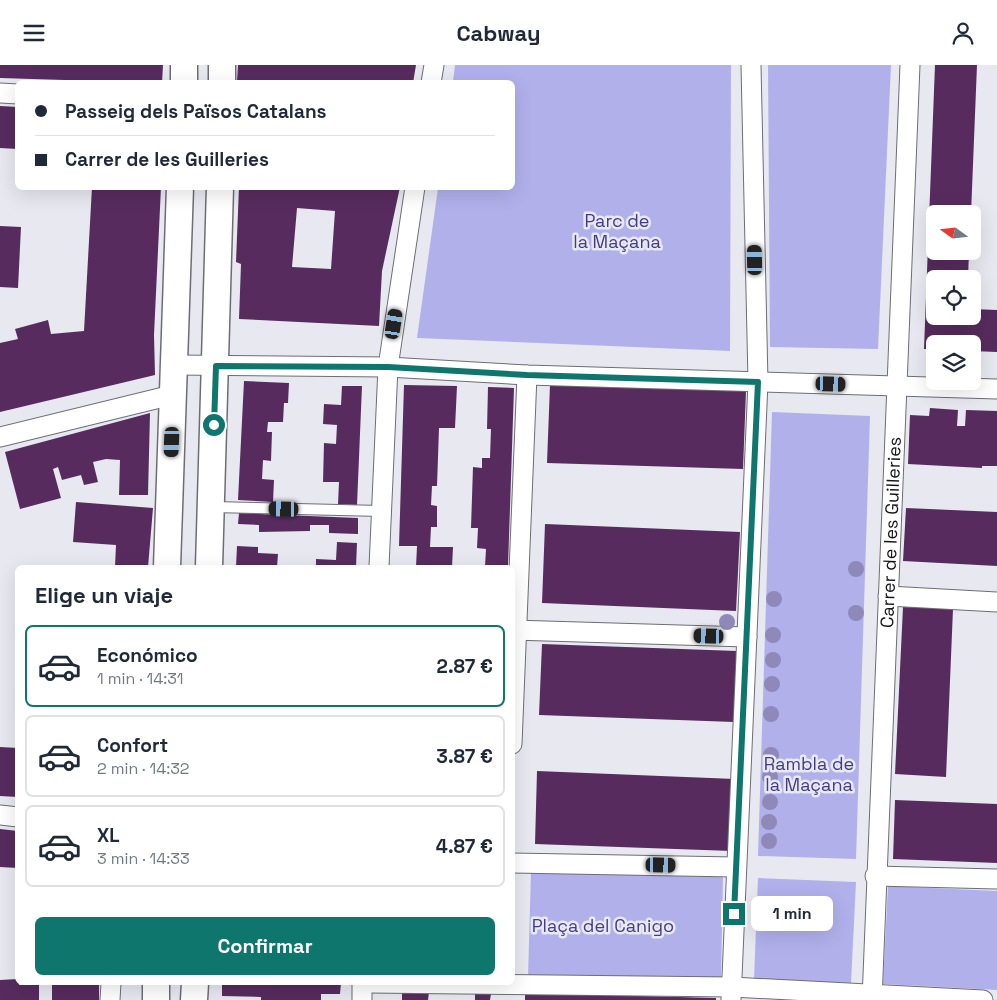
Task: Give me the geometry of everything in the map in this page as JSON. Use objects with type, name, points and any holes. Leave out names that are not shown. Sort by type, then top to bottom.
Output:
[{"type":"main road","points":[[184,65],[184,80]]},
{"type":"main road","points":[[222,65],[222,80]]},
{"type":"main road","points":[[168,565],[180,190]]},
{"type":"main road","points":[[209,565],[220,190]]},
{"type":"main road","points":[[156,985],[156,1000]]},
{"type":"main road","points":[[194,1000],[195,985]]},
{"type":"street","points":[[432,80],[434,65]]},
{"type":"street","points":[[731,993],[735,867],[758,382],[751,65]]},
{"type":"street","name":"Carrer de les Guilleries","points":[[872,998],[888,597],[899,386],[910,65]]},
{"type":"street","points":[[0,93],[15,94]]},
{"type":"street","points":[[379,565],[388,367],[415,190]]},
{"type":"street","points":[[173,365],[388,367],[527,375],[997,389]]},
{"type":"street","points":[[527,375],[515,630],[747,637]]},
{"type":"street","points":[[0,437],[172,395]]},
{"type":"street","points":[[888,597],[997,602]]},
{"type":"street","points":[[0,815],[15,817]]},
{"type":"street","points":[[515,863],[735,867]]},
{"type":"street","points":[[876,876],[997,879]]},
{"type":"street","points":[[110,1000],[111,985]]},
{"type":"street","points":[[362,985],[362,1000]]},
{"type":"street","points":[[414,985],[503,989],[983,1000]]},
{"type":"lane","points":[[211,507],[382,511]]},
{"type":"green space","name":"Parc de la Maçana","points":[[455,65],[731,65],[730,351],[417,338],[438,190],[515,190],[515,80],[453,80]]},
{"type":"green space","points":[[768,65],[891,65],[878,349],[770,347]]},
{"type":"green space","name":"Rambla de la Maçana","points":[[772,412],[870,416],[856,859],[758,856]]},
{"type":"green space","name":"Plaça del Canigo","points":[[531,872],[723,877],[721,979],[528,978]]},
{"type":"green space","points":[[758,878],[856,882],[851,983],[754,979]]},
{"type":"green space","points":[[888,886],[997,891],[997,990],[883,984]]},
{"type":"building","points":[[0,65],[163,65],[162,80],[0,78]]},
{"type":"building","points":[[238,65],[416,65],[414,80],[237,80]]},
{"type":"building","points":[[935,65],[977,65],[971,205],[930,205]]},
{"type":"building","points":[[0,106],[15,107],[15,149],[0,148]]},
{"type":"building","points":[[92,190],[161,190],[154,335],[155,375],[0,412],[0,343],[18,339],[15,329],[48,320],[51,334],[84,331]]},
{"type":"building","points":[[239,190],[399,190],[382,271],[379,326],[239,319],[241,264],[236,262]],"holes":[[[297,208],[335,211],[331,269],[292,267]]]},
{"type":"building","points":[[0,226],[21,227],[18,288],[0,287]]},
{"type":"building","points":[[927,260],[969,260],[968,270],[927,270]]},
{"type":"building","points":[[926,297],[926,325],[981,325],[981,309],[997,310],[997,352],[981,351],[981,335],[926,335],[926,349],[924,349]]},
{"type":"building","points":[[244,381],[289,383],[288,403],[284,403],[283,422],[268,422],[267,432],[272,432],[271,461],[263,460],[262,479],[274,480],[273,502],[238,500]]},
{"type":"building","points":[[404,385],[457,386],[455,428],[439,428],[437,486],[432,486],[431,505],[437,506],[437,527],[431,527],[430,547],[453,547],[452,565],[416,565],[417,546],[399,546]]},
{"type":"building","points":[[550,385],[746,391],[743,469],[547,463]]},
{"type":"building","points":[[342,386],[362,386],[357,505],[338,504],[339,482],[323,482],[324,443],[336,444],[337,425],[323,424],[324,404],[341,405]]},
{"type":"building","points":[[488,387],[514,388],[508,565],[485,565],[486,549],[477,548],[478,528],[471,528],[473,467],[482,468],[482,458],[490,458],[491,429],[487,429]]},
{"type":"building","points":[[930,408],[958,410],[957,426],[965,426],[966,410],[997,411],[997,466],[982,466],[982,468],[908,464],[910,415],[929,416]]},
{"type":"building","points":[[150,413],[148,495],[119,495],[120,460],[106,459],[93,462],[98,482],[84,485],[81,475],[62,480],[58,467],[53,469],[61,498],[20,509],[5,452]]},
{"type":"building","points":[[76,502],[153,508],[148,565],[115,565],[116,545],[73,542]]},
{"type":"building","points":[[906,508],[997,512],[997,566],[903,561]]},
{"type":"building","points":[[239,513],[358,518],[358,534],[329,533],[329,525],[310,525],[310,531],[259,532],[259,525],[238,524]]},
{"type":"building","points":[[545,524],[740,532],[736,611],[542,603]]},
{"type":"building","points":[[337,542],[357,543],[356,565],[316,565],[316,559],[336,560]]},
{"type":"building","points":[[237,546],[258,547],[258,553],[278,554],[277,565],[236,565]]},
{"type":"building","points":[[903,607],[953,609],[946,777],[895,774]]},
{"type":"building","points":[[542,644],[737,651],[734,722],[539,715]]},
{"type":"building","points":[[0,747],[15,748],[15,797],[0,796]]},
{"type":"building","points":[[537,771],[735,779],[732,851],[535,844]]},
{"type":"building","points":[[895,800],[997,804],[997,863],[893,859]]},
{"type":"building","points":[[0,829],[15,831],[15,868],[0,867]]},
{"type":"building","points":[[15,979],[15,985],[39,985],[39,1000],[0,1000],[0,980]]},
{"type":"building","points":[[52,985],[99,985],[99,1000],[52,1000]]},
{"type":"building","points":[[222,985],[341,985],[340,994],[321,994],[321,1000],[261,1000],[261,997],[222,996]]},
{"type":"building","points":[[402,990],[429,992],[428,1000],[402,1000]]},
{"type":"building","points":[[525,993],[716,998],[716,1000],[525,1000]]},
{"type":"building","points":[[475,994],[491,994],[490,1000],[475,1000]]},
{"type":"route","points":[[214,425],[216,366],[388,367],[527,375],[758,382],[734,914]]}]
